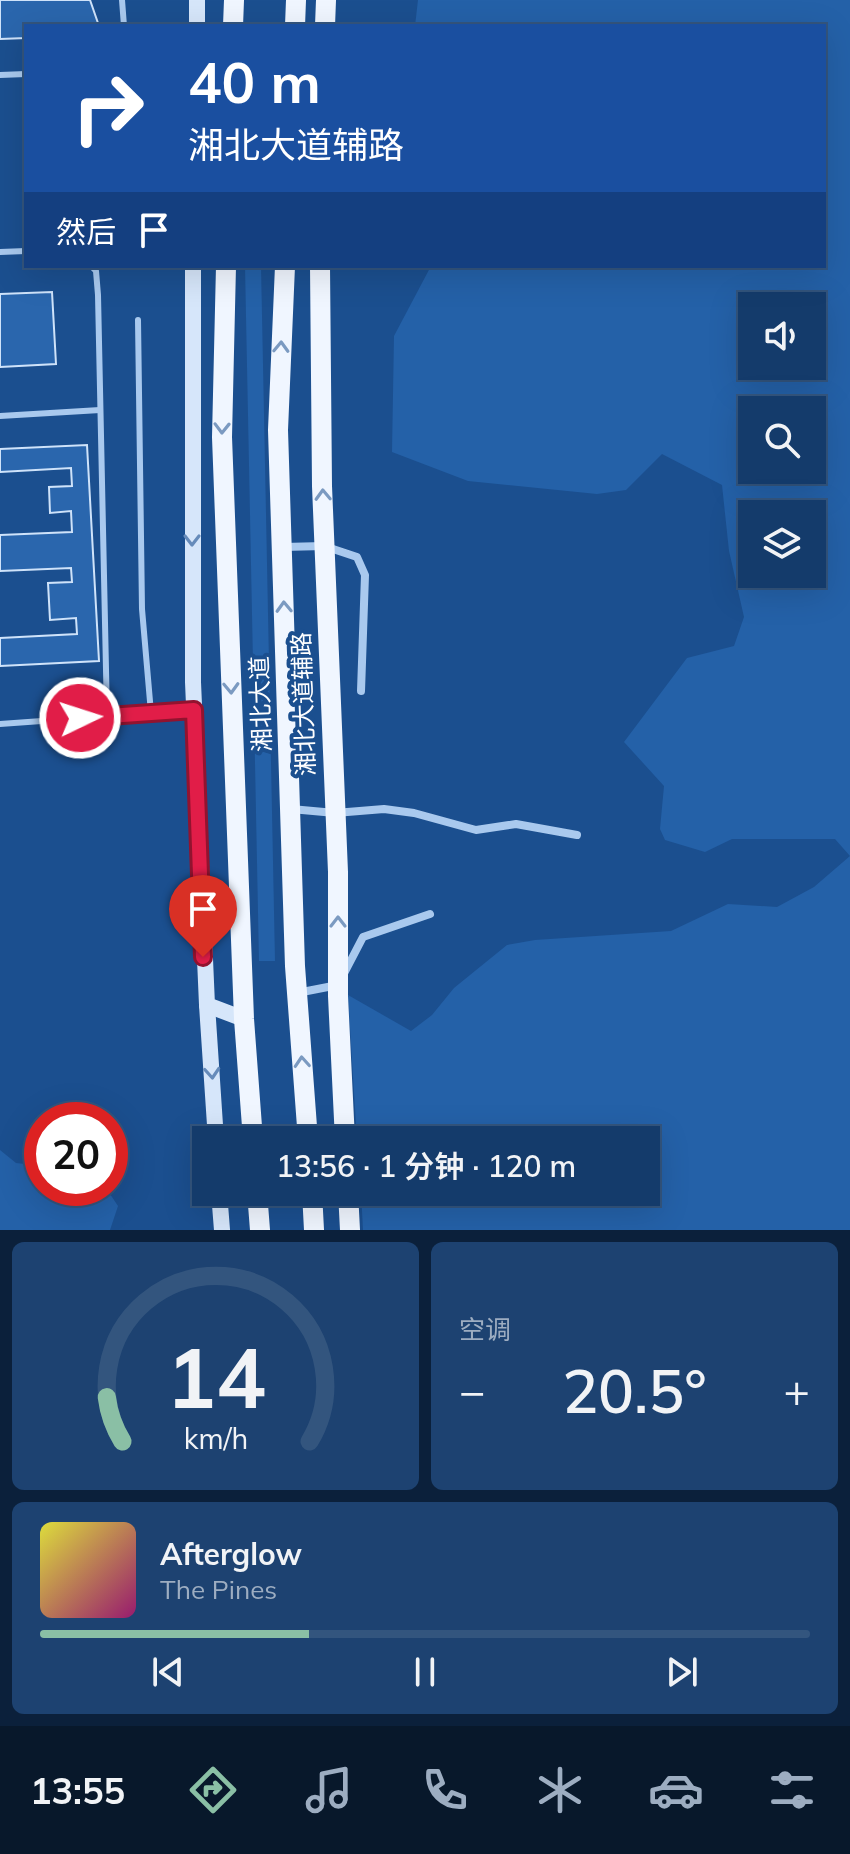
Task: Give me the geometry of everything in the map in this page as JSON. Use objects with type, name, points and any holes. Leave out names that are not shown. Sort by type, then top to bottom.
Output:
[{"type":"main road","points":[[197,0],[197,24]]},
{"type":"main road","points":[[233,24],[234,0]]},
{"type":"main road","points":[[295,24],[296,0]]},
{"type":"main road","points":[[325,24],[326,0]]},
{"type":"main road","points":[[193,268],[194,710],[215,1126]]},
{"type":"main road","name":"湘北大道","points":[[226,268],[222,437],[244,1019],[252,1126]]},
{"type":"main road","name":"湘北大道","points":[[285,268],[278,430],[297,993],[307,1126]]},
{"type":"main road","name":"湘北大道辅路","points":[[320,268],[324,546],[344,1126]]},
{"type":"main road","points":[[207,1005],[244,1019]]},
{"type":"main road","points":[[220,1206],[222,1230]]},
{"type":"main road","points":[[258,1206],[260,1230]]},
{"type":"main road","points":[[313,1206],[314,1230]]},
{"type":"main road","points":[[349,1206],[350,1230]]},
{"type":"street","points":[[282,547],[324,546],[357,557],[365,575],[361,691]]},
{"type":"street","points":[[290,809],[335,813],[384,809],[414,813],[476,830],[516,824],[577,835]]},
{"type":"street","points":[[297,993],[338,985],[363,937],[430,914]]},
{"type":"lane","points":[[122,0],[124,24]]},
{"type":"lane","points":[[0,75],[24,74]]},
{"type":"lane","points":[[0,252],[24,251]]},
{"type":"lane","points":[[93,268],[96,271],[98,295],[107,716]]},
{"type":"lane","points":[[138,320],[142,609],[151,713]]},
{"type":"lane","points":[[0,416],[100,410]]},
{"type":"lane","points":[[0,724],[194,710]]},
{"type":"shaded area","points":[[418,0],[850,0],[850,856],[835,839],[732,839],[705,852],[665,840],[660,829],[664,786],[624,742],[687,658],[734,646],[744,617],[729,551],[722,485],[662,454],[626,490],[597,494],[468,481],[392,452],[394,336],[430,268],[826,268],[826,24],[415,24]]},
{"type":"shaded area","points":[[245,268],[261,268],[275,961],[259,961]]},
{"type":"shaded area","points":[[850,856],[850,1230],[363,1230],[362,1206],[660,1206],[660,1126],[356,1126],[348,995],[411,1031],[432,1015],[454,988],[507,945],[535,940],[671,931],[728,904],[777,907],[814,887]]},
{"type":"shaded area","points":[[0,1150],[16,1163],[24,1164],[24,1206],[118,1206],[110,1230],[0,1230]]},
{"type":"building","points":[[0,0],[90,0],[98,24],[24,24],[24,38],[0,39]]},
{"type":"building","points":[[52,292],[56,364],[0,367],[0,294]]},
{"type":"building","points":[[87,445],[99,661],[0,666],[0,638],[77,634],[76,618],[50,620],[48,583],[72,582],[71,568],[0,571],[0,535],[72,532],[71,511],[50,513],[49,487],[72,486],[71,468],[0,472],[0,449]]},
{"type":"route","points":[[80,718],[194,710],[203,957]]}]
